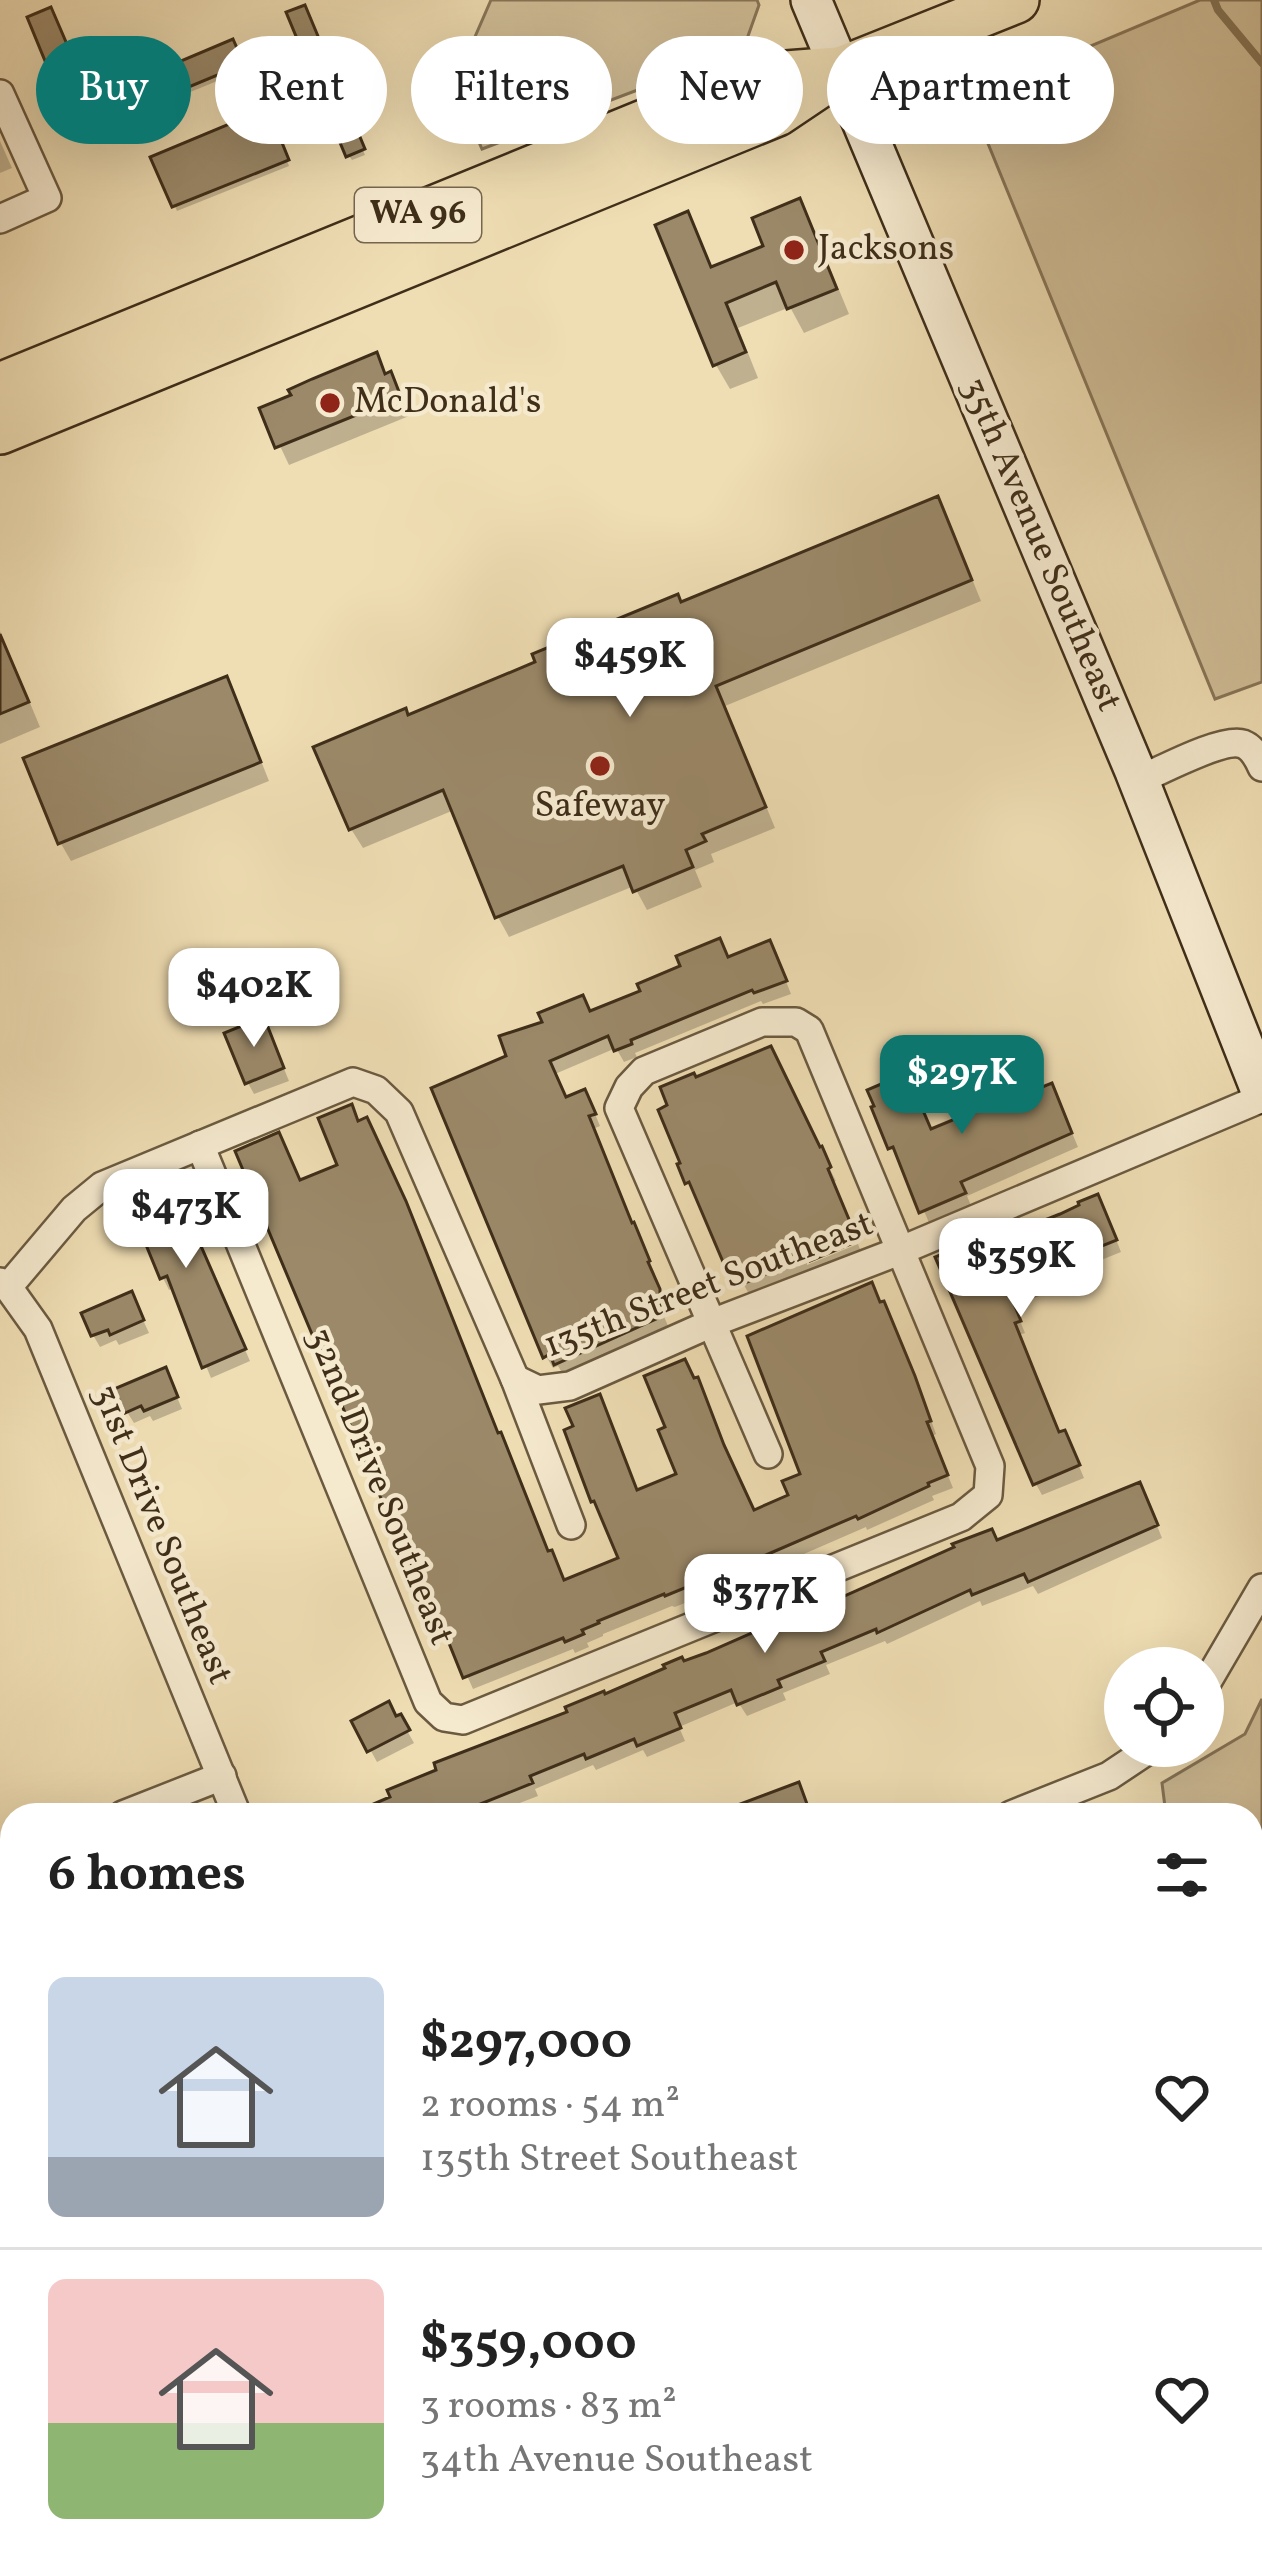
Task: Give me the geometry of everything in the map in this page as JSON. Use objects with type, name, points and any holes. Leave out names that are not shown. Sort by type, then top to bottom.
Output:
[{"type":"main road","name":"WA 96","points":[[926,36],[1016,0]]},
{"type":"main road","name":"WA 96","points":[[0,386],[759,76],[827,71]]},
{"type":"main road","name":"WA 96","points":[[0,431],[777,113],[827,79]]},
{"type":"main road","points":[[145,373],[181,335],[338,267],[355,241]]},
{"type":"main road","points":[[0,409],[136,351],[149,325]]},
{"type":"street","name":"35th Avenue Southeast","points":[[812,0],[827,36]]},
{"type":"street","points":[[0,94],[47,198],[0,219]]},
{"type":"street","name":"35th Avenue Southeast","points":[[872,144],[1139,780],[1261,1087]]},
{"type":"street","points":[[1139,780],[1226,743],[1243,744],[1257,755],[1262,767]]},
{"type":"street","points":[[769,1454],[619,1108],[628,1087],[644,1071],[762,1022],[796,1022],[809,1030],[902,1250]]},
{"type":"street","points":[[4,1285],[101,1186],[353,1082],[376,1090],[399,1112],[514,1378],[571,1525]]},
{"type":"street","name":"135th Street Southeast","points":[[514,1378],[538,1390],[570,1386],[712,1323],[902,1250],[1261,1087]]},
{"type":"street","name":"32nd Drive Southeast","points":[[200,1145],[428,1702],[444,1717],[463,1720],[961,1517],[988,1495],[990,1466],[902,1250]]},
{"type":"street","name":"31st Drive Southeast","points":[[4,1285],[38,1329],[232,1803]]},
{"type":"street","points":[[1224,1653],[1262,1588]]},
{"type":"street","points":[[1041,1803],[1122,1767]]},
{"type":"street","points":[[153,1803],[222,1776]]},
{"type":"shaded area","points":[[491,0],[757,0],[759,5],[748,36],[636,36],[636,91],[612,100],[612,36],[475,36]]},
{"type":"shaded area","points":[[1200,0],[1262,0],[1262,682],[1215,699],[988,144],[1114,144],[1114,36]]},
{"type":"shaded area","points":[[1262,1699],[1262,1803],[1164,1803],[1162,1783],[1189,1767],[1224,1767],[1224,1746],[1245,1734]]},
{"type":"building","points":[[305,5],[318,36],[296,36],[286,12]]},
{"type":"building","points":[[51,7],[63,36],[36,39],[27,17]]},
{"type":"building","points":[[215,47],[215,76],[191,86],[191,57]]},
{"type":"building","points":[[215,130],[215,144],[283,144],[289,160],[172,207],[150,157],[191,144]]},
{"type":"building","points":[[341,144],[363,144],[365,149],[346,157]]},
{"type":"building","points":[[800,198],[837,289],[787,309],[776,282],[726,303],[746,352],[713,366],[655,225],[688,211],[711,267],[763,246],[752,218]]},
{"type":"building","name":"McDonald's","points":[[377,352],[401,397],[275,448],[259,408],[291,395],[288,390]]},
{"type":"building","points":[[938,496],[972,580],[716,686],[766,807],[702,834],[706,841],[686,850],[693,867],[633,892],[623,866],[495,918],[443,790],[349,830],[313,747],[406,708],[408,715],[535,662],[532,654],[678,594],[681,602]]},
{"type":"building","points":[[0,634],[29,702],[0,714]]},
{"type":"building","points":[[227,676],[261,762],[58,844],[23,758]]},
{"type":"building","points":[[720,938],[728,957],[770,940],[787,981],[752,990],[614,1051],[608,1036],[550,1061],[566,1097],[585,1089],[596,1114],[589,1116],[650,1261],[665,1315],[554,1365],[550,1354],[543,1358],[431,1088],[506,1056],[499,1036],[542,1022],[538,1013],[583,995],[590,1011],[640,991],[637,984],[680,966],[676,956]]},
{"type":"building","points":[[264,1017],[284,1068],[245,1084],[224,1033]]},
{"type":"building","points":[[771,1046],[822,1146],[858,1241],[740,1285],[736,1273],[729,1276],[689,1182],[685,1184],[658,1110],[667,1105],[660,1087]]},
{"type":"building","points":[[907,1073],[931,1129],[1052,1083],[1072,1133],[961,1182],[966,1193],[919,1213],[893,1147],[888,1149],[867,1090]]},
{"type":"building","points":[[352,1104],[358,1121],[367,1117],[406,1201],[498,1433],[564,1580],[618,1558],[564,1430],[573,1426],[565,1408],[600,1394],[637,1490],[676,1474],[658,1430],[665,1427],[644,1376],[685,1359],[694,1378],[698,1377],[754,1510],[788,1495],[782,1481],[800,1474],[747,1336],[872,1282],[915,1376],[948,1475],[858,1519],[598,1621],[565,1642],[563,1638],[463,1678],[380,1496],[235,1151],[279,1132],[300,1180],[337,1165],[318,1118]]},
{"type":"building","points":[[174,1177],[246,1349],[202,1368],[167,1276],[160,1279],[126,1196]]},
{"type":"building","points":[[1098,1194],[1117,1240],[1069,1259],[1073,1269],[1010,1294],[1021,1321],[1015,1323],[1059,1432],[1065,1430],[1080,1465],[1033,1485],[935,1257],[987,1236],[989,1242]]},
{"type":"building","points":[[132,1291],[144,1320],[110,1335],[108,1330],[91,1336],[81,1313]]},
{"type":"building","points":[[166,1367],[178,1397],[125,1413],[114,1389]]},
{"type":"building","points":[[1140,1482],[1158,1525],[1028,1582],[1024,1574],[972,1595],[970,1590],[877,1633],[876,1629],[821,1652],[825,1661],[778,1680],[781,1687],[737,1705],[731,1690],[675,1713],[681,1728],[637,1746],[634,1739],[586,1759],[584,1754],[530,1776],[533,1783],[483,1803],[376,1803],[390,1797],[387,1790],[436,1770],[434,1763],[567,1712],[565,1707],[605,1694],[665,1668],[663,1665],[706,1653],[842,1597],[992,1529],[997,1540]]},
{"type":"building","points":[[389,1701],[410,1730],[367,1752],[351,1721]]},
{"type":"building","points":[[799,1782],[807,1803],[743,1803]]},
{"type":"waterway","points":[[1214,0],[1262,63]]},
{"type":"place","name":"Jacksons","points":[[794,250]]},
{"type":"place","name":"McDonald's","points":[[330,403]]},
{"type":"place","name":"Safeway","points":[[600,766]]}]
